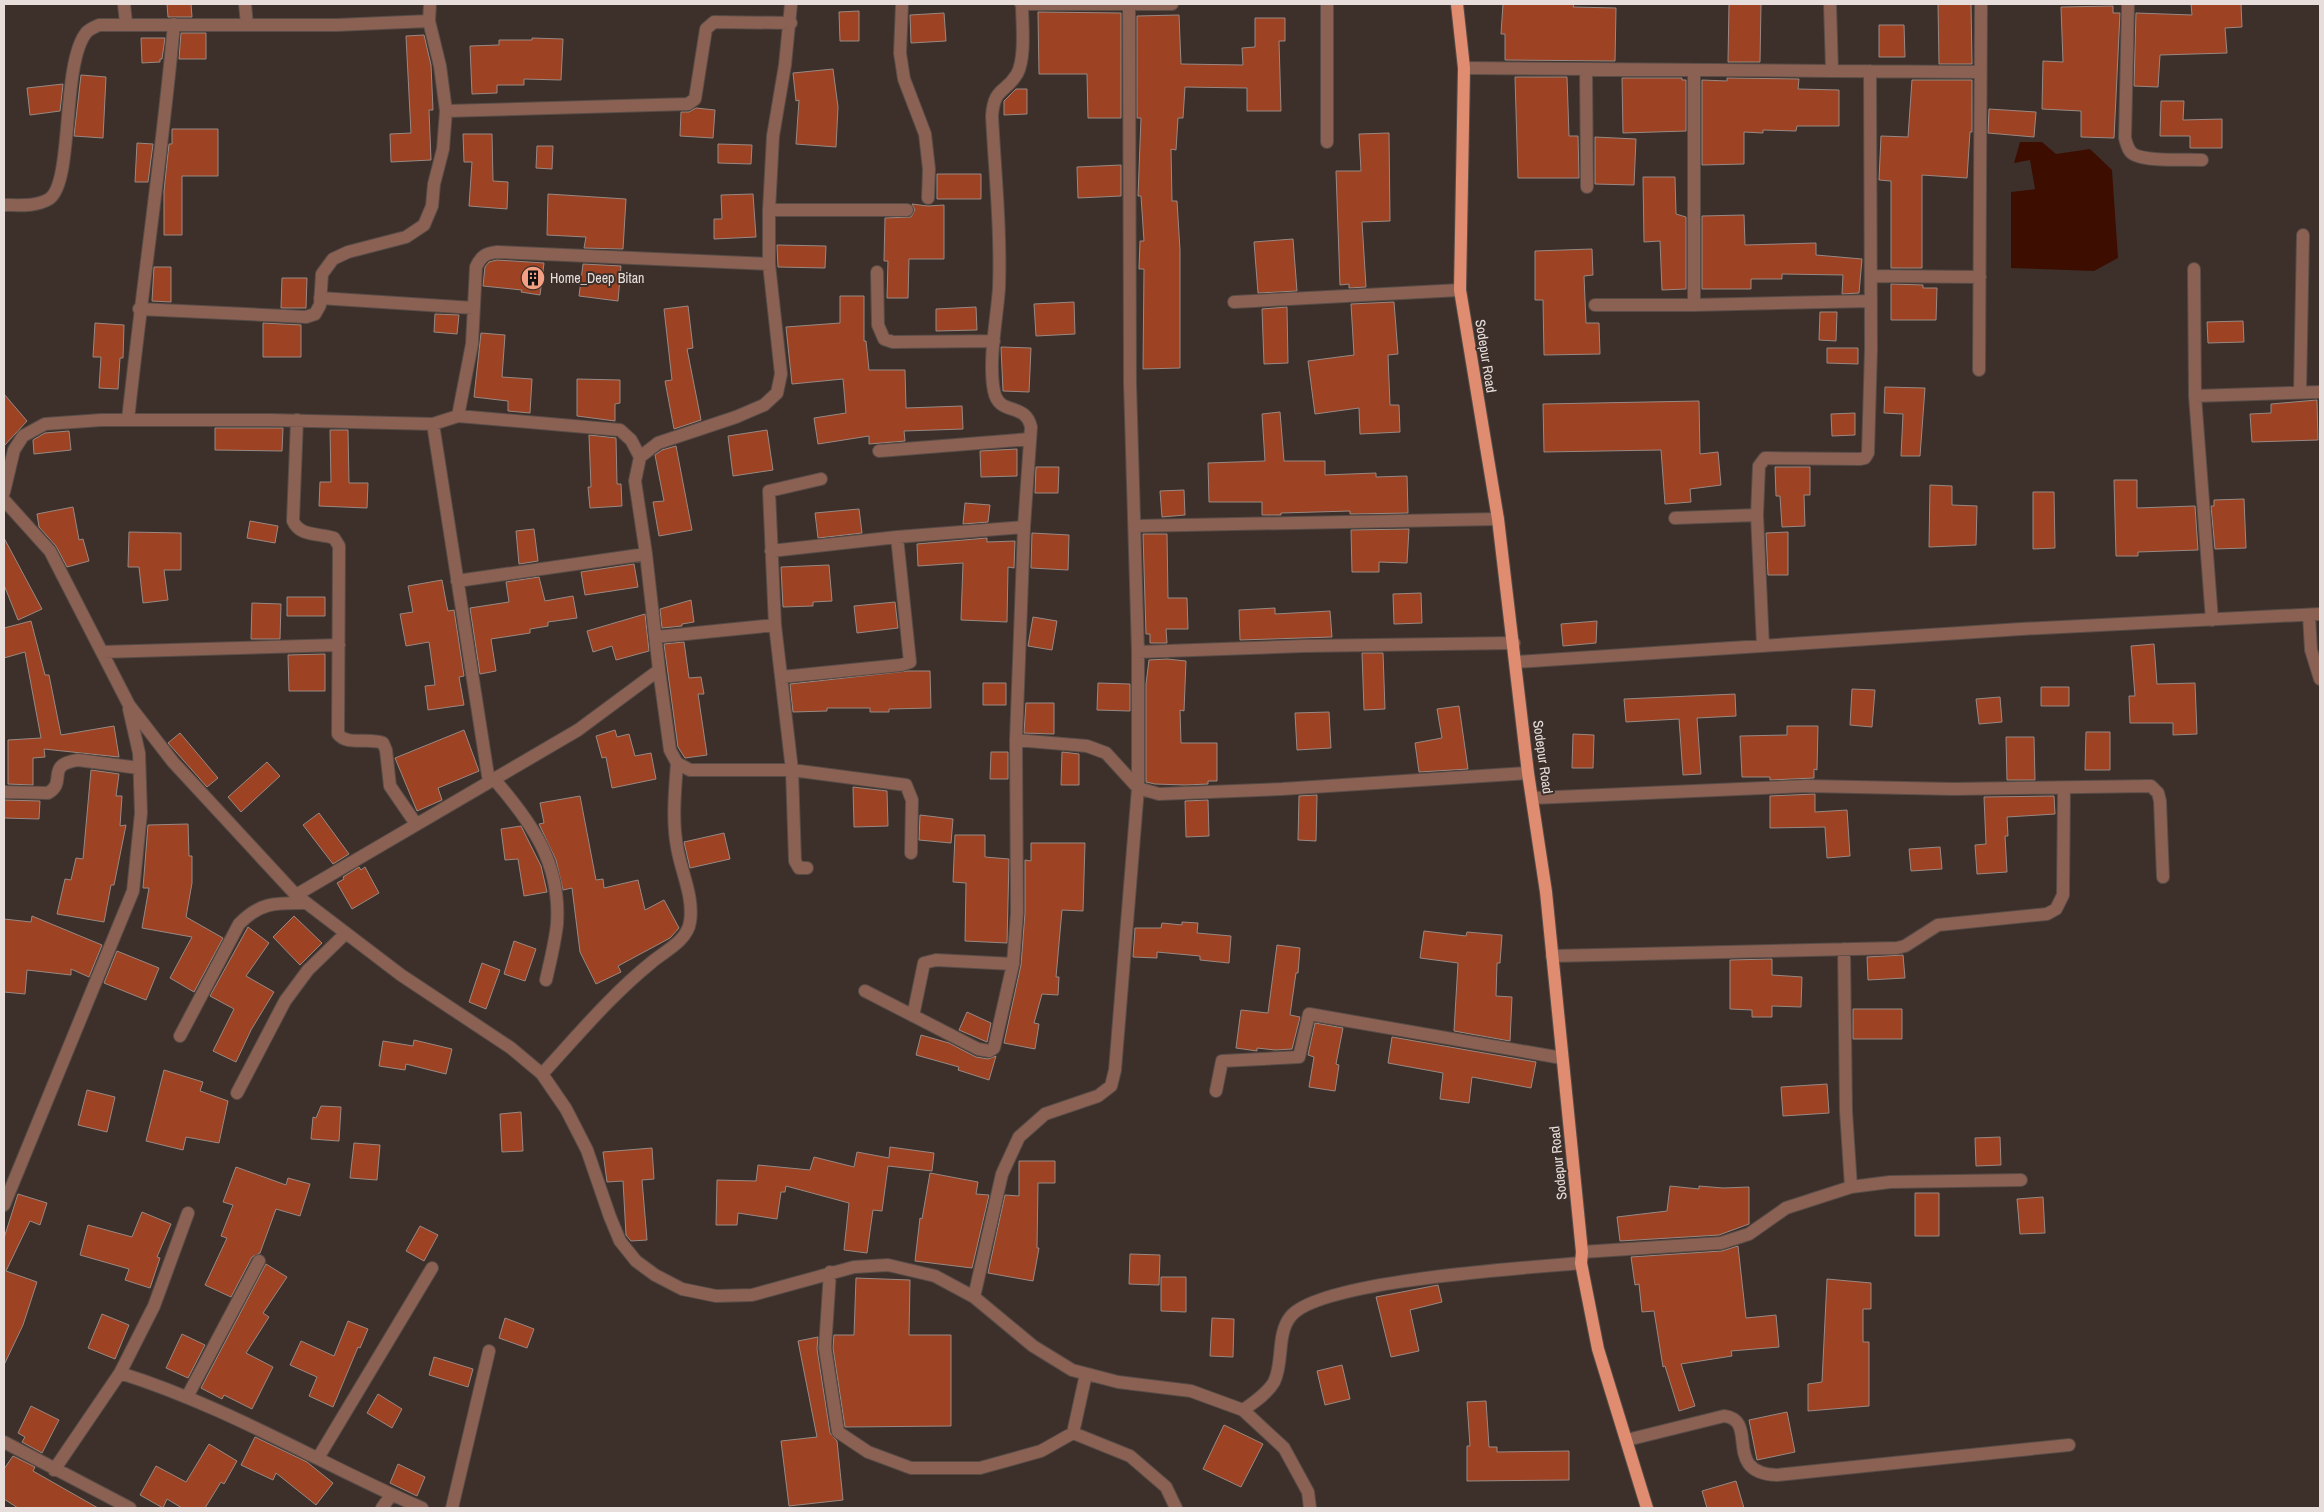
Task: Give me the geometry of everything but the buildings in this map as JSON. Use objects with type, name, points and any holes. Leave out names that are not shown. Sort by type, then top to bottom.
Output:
[{"type":"main road","name":"Sodepur Road","points":[[1457,4],[1464,68],[1460,290],[1498,519],[1514,643],[1528,773],[1533,798],[1552,956],[1581,1258],[1598,1349],[1647,1508]]},
{"type":"street","points":[[124,4],[126,23]]},
{"type":"street","points":[[245,4],[247,25]]},
{"type":"street","points":[[139,309],[306,317],[316,314],[320,305],[322,274],[333,258],[406,237],[424,225],[432,206],[434,184],[442,149],[446,111],[440,66],[429,21],[430,4]]},
{"type":"street","points":[[640,457],[658,443],[736,418],[764,405],[777,393],[781,374],[769,264],[769,210],[773,136],[790,23],[791,4]]},
{"type":"street","points":[[902,4],[902,61],[904,79],[925,134],[929,169],[928,198]]},
{"type":"street","points":[[865,991],[978,1049],[989,1051],[994,1048],[998,1037],[1013,964],[1017,913],[1016,740],[1024,527],[1030,439],[1029,418],[1023,412],[1004,407],[996,400],[993,388],[994,341],[999,279],[993,102],[998,92],[1017,74],[1021,60],[1022,4],[1172,4]]},
{"type":"street","points":[[974,1297],[1002,1174],[1019,1137],[1045,1114],[1098,1096],[1111,1086],[1114,1070],[1138,788],[1138,652],[1130,383],[1129,4]]},
{"type":"street","points":[[1327,4],[1327,142]]},
{"type":"street","points":[[1830,4],[1832,71]]},
{"type":"street","points":[[1979,370],[1981,4]]},
{"type":"street","points":[[2128,4],[2125,138],[2129,149],[2134,154],[2145,158],[2202,160]]},
{"type":"street","points":[[4,205],[34,204],[49,199],[58,191],[62,177],[67,113],[79,45],[87,32],[99,25],[126,23],[337,25],[429,21]]},
{"type":"street","points":[[446,111],[688,104],[695,99],[706,29],[714,22],[790,23]]},
{"type":"street","points":[[128,420],[139,309],[163,141],[174,24]]},
{"type":"street","points":[[1464,68],[1980,72]]},
{"type":"street","points":[[1586,69],[1587,187]]},
{"type":"street","points":[[1694,70],[1694,305]]},
{"type":"street","points":[[1763,646],[1757,516],[1759,466],[1765,458],[1771,457],[1860,459],[1865,458],[1868,453],[1871,301],[1870,70]]},
{"type":"street","points":[[769,210],[907,210]]},
{"type":"street","points":[[2300,393],[2303,235]]},
{"type":"street","points":[[458,416],[472,344],[476,267],[480,258],[488,253],[769,264]]},
{"type":"street","points":[[2194,269],[2196,396],[2212,620]]},
{"type":"street","points":[[877,272],[878,325],[884,339],[893,342],[994,341]]},
{"type":"street","points":[[1871,276],[1980,277]]},
{"type":"street","points":[[1234,302],[1460,290]]},
{"type":"street","points":[[320,298],[474,308]]},
{"type":"street","points":[[1596,305],[1871,301]]},
{"type":"street","points":[[2196,396],[2320,392]]},
{"type":"street","points":[[4,492],[14,450],[23,436],[45,424],[128,420],[297,420],[433,424],[458,416],[620,430],[631,440],[640,457],[635,481],[670,750],[677,763],[674,813],[676,847],[690,896],[690,923],[682,940],[651,963],[612,998],[542,1074]]},
{"type":"street","points":[[297,420],[293,521],[296,527],[303,532],[334,538],[339,546],[338,734],[342,739],[376,740],[383,743],[386,750],[390,786],[416,824]]},
{"type":"street","points":[[433,424],[456,581],[492,780],[523,812],[539,837],[552,870],[558,899],[557,926],[546,980]]},
{"type":"street","points":[[879,451],[1030,439]]},
{"type":"street","points":[[807,868],[799,868],[795,861],[792,770],[775,625],[769,491],[821,479]]},
{"type":"street","points":[[4,500],[50,551],[129,705],[173,762],[300,899],[401,975],[511,1048],[542,1074],[566,1109],[587,1150],[620,1241],[636,1261],[654,1275],[682,1289],[725,1296],[752,1295],[830,1272],[854,1267],[888,1266],[935,1276],[974,1297],[1033,1346],[1072,1370],[1118,1382],[1191,1391],[1243,1410],[1284,1448],[1308,1492],[1310,1508]]},
{"type":"street","points":[[1675,518],[1757,516]]},
{"type":"street","points":[[1135,526],[1498,519]]},
{"type":"street","points":[[771,551],[897,537],[1024,527]]},
{"type":"street","points":[[781,677],[901,665],[910,662],[897,537]]},
{"type":"street","points":[[456,581],[646,554]]},
{"type":"street","points":[[1516,662],[2021,629],[2315,614],[2311,650],[2320,680]]},
{"type":"street","points":[[656,637],[775,625]]},
{"type":"street","points":[[1138,652],[1304,646],[1514,643]]},
{"type":"street","points":[[102,652],[339,645]]},
{"type":"street","points":[[180,1036],[239,924],[249,913],[263,906],[300,899],[416,824],[578,730],[659,670]]},
{"type":"street","points":[[4,1205],[133,891],[140,813],[139,753],[129,705]]},
{"type":"street","points":[[1016,740],[1087,746],[1106,753],[1138,788],[1158,794],[1302,788],[1528,773]]},
{"type":"street","points":[[4,792],[48,793],[56,786],[59,768],[62,763],[69,761],[78,760],[139,768]]},
{"type":"street","points":[[677,763],[690,770],[792,770],[906,785],[912,800],[911,853]]},
{"type":"street","points":[[1533,798],[1807,786],[2064,788],[2151,786],[2155,788],[2160,802],[2163,877]]},
{"type":"street","points":[[1552,956],[1905,946],[1938,925],[2047,914],[2056,909],[2063,895],[2064,788]]},
{"type":"street","points":[[237,1093],[285,1001],[308,970],[346,933]]},
{"type":"street","points":[[1844,949],[1846,1091],[1851,1187]]},
{"type":"street","points":[[913,1016],[924,963],[936,960],[1013,964]]},
{"type":"street","points":[[1216,1091],[1222,1061],[1299,1057],[1309,1014],[1562,1058]]},
{"type":"street","points":[[1243,1410],[1262,1396],[1274,1382],[1284,1329],[1291,1316],[1311,1302],[1340,1293],[1433,1277],[1581,1258],[1721,1243],[1738,1239],[1786,1208],[1851,1187],[1890,1182],[2021,1180]]},
{"type":"street","points":[[54,1470],[120,1373],[154,1306],[188,1213]]},
{"type":"street","points":[[187,1397],[259,1261]]},
{"type":"street","points":[[318,1458],[432,1268]]},
{"type":"street","points":[[830,1272],[825,1348],[838,1432],[868,1452],[911,1468],[980,1468],[1042,1451],[1073,1433],[1086,1374]]},
{"type":"street","points":[[452,1508],[489,1351]]},
{"type":"street","points":[[120,1373],[187,1397],[422,1508]]},
{"type":"street","points":[[1627,1440],[1724,1416],[1731,1417],[1737,1421],[1740,1428],[1746,1460],[1750,1466],[1762,1474],[1777,1475],[2069,1445]]},
{"type":"street","points":[[1073,1433],[1130,1456],[1166,1487],[1176,1508]]},
{"type":"street","points":[[4,1442],[54,1470],[130,1508]]},
{"type":"street","points":[[382,1508],[392,1495]]},
{"type":"shaded area","points":[[2020,142],[2042,142],[2056,154],[2090,149],[2112,170],[2118,258],[2094,271],[2011,268],[2011,192],[2035,189],[2030,160],[2014,163]]},
{"type":"place","name":"Home_Deep Bitan","points":[[533,278]]}]
